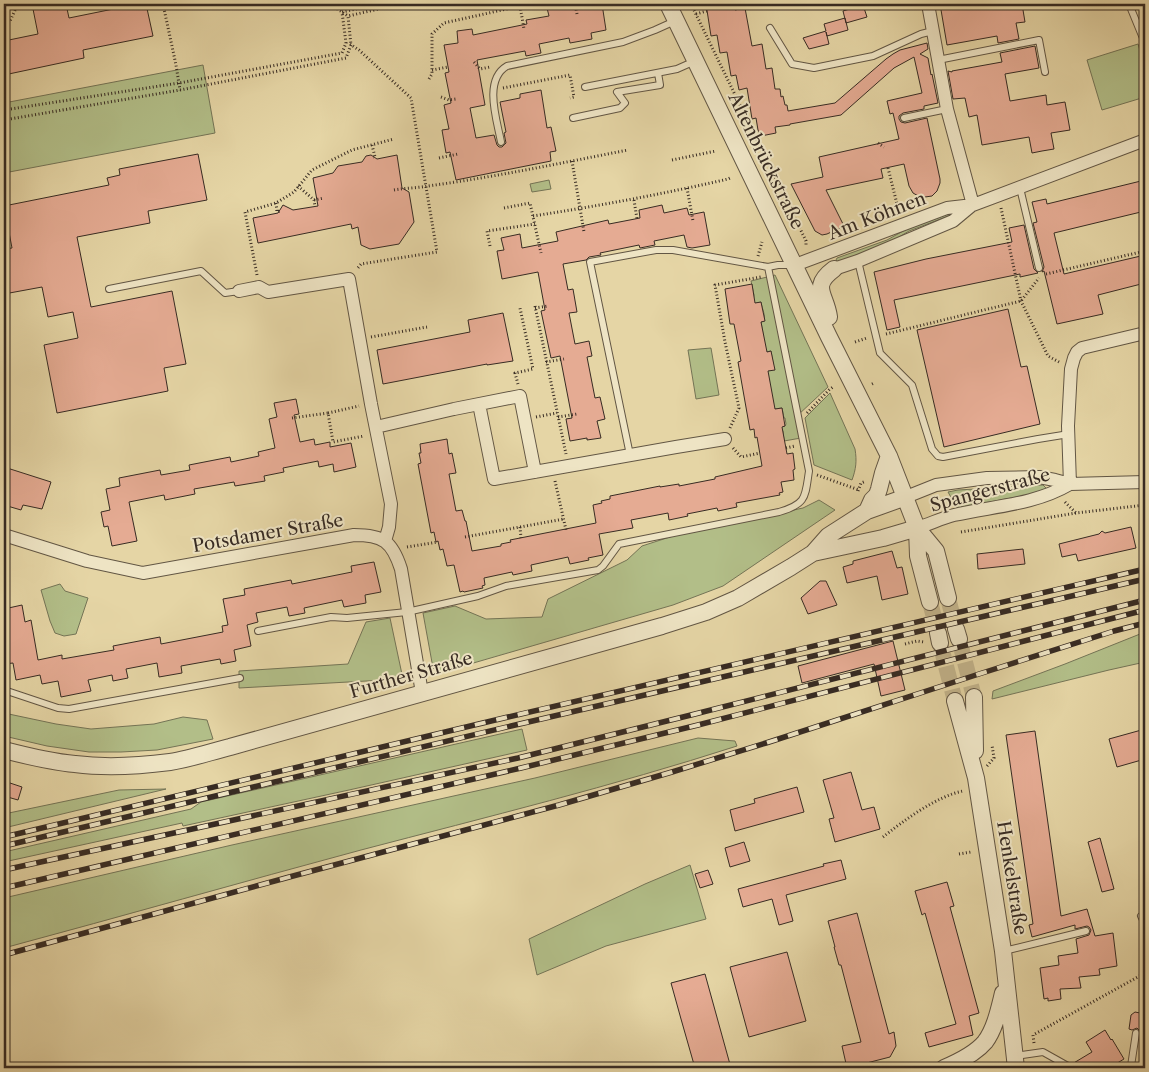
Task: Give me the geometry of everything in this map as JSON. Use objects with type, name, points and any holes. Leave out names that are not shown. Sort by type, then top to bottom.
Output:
[{"type":"street","name":"Altenbrückstraße","points":[[668,4],[889,456],[918,528]]},
{"type":"street","points":[[928,4],[947,108],[973,205]]},
{"type":"street","name":"Am Köhnen","points":[[794,265],[947,208],[973,205],[999,196],[1145,140]]},
{"type":"street","name":"Am Köhnen","points":[[834,269],[858,261],[953,221],[973,205]]},
{"type":"street","name":"Altenbrückstraße","points":[[829,336],[829,314],[820,290],[821,282],[834,269]]},
{"type":"street","points":[[239,291],[259,287],[268,292],[349,280],[391,504],[390,545],[400,569],[422,693]]},
{"type":"street","name":"Spangerstraße","points":[[1070,484],[1068,434],[1071,369],[1074,358],[1082,348],[1145,332]]},
{"type":"street","points":[[376,430],[479,404],[520,396],[535,472]]},
{"type":"street","points":[[479,404],[494,479],[726,439]]},
{"type":"street","points":[[867,511],[872,500],[877,495],[889,456]]},
{"type":"street","name":"Spangerstraße","points":[[906,497],[936,485],[987,478],[1039,477],[1070,484],[1145,482]]},
{"type":"street","name":"Spangerstraße","points":[[918,528],[953,516],[1033,500],[1056,492],[1070,484]]},
{"type":"street","name":"Further Straße","points":[[4,750],[36,758],[83,765],[114,766],[172,761],[230,747],[662,626],[706,612],[738,598],[785,572],[813,553],[828,536],[867,511],[906,497]]},
{"type":"street","points":[[918,528],[936,551],[948,598]]},
{"type":"street","points":[[918,528],[918,556],[930,602]]},
{"type":"street","name":"Further Straße","points":[[813,553],[883,538],[918,528]]},
{"type":"street","name":"Potsdamer Straße","points":[[4,535],[88,561],[143,573],[354,535],[375,536],[390,545]]},
{"type":"street","name":"Henkelstraße","points":[[974,697],[976,778]]},
{"type":"street","name":"Henkelstraße","points":[[955,701],[976,778],[1003,951],[1015,1062]]},
{"type":"street","name":"Henkelstraße","points":[[944,1068],[973,1052],[985,1042],[996,1021],[1006,984]]},
{"type":"lane","points":[[1129,4],[1145,44]]},
{"type":"lane","points":[[501,142],[493,97],[496,76],[503,68],[623,42],[676,21]]},
{"type":"lane","points":[[770,28],[792,64],[814,68],[873,56],[921,34],[933,31]]},
{"type":"lane","points":[[938,60],[1039,40],[1045,72]]},
{"type":"lane","points":[[585,87],[677,69],[695,61]]},
{"type":"lane","points":[[573,118],[620,108],[625,103],[617,92],[660,85],[658,73]]},
{"type":"lane","points":[[904,118],[947,108]]},
{"type":"lane","points":[[1020,188],[1040,268]]},
{"type":"lane","points":[[630,455],[590,262],[656,250],[673,250],[768,266],[794,265]]},
{"type":"lane","points":[[858,261],[880,352],[912,385],[932,449],[938,456],[943,457],[1068,434]]},
{"type":"lane","points":[[258,632],[331,617],[347,618],[407,612],[478,596],[506,586],[598,570],[619,544],[792,508],[801,502],[806,494],[809,472],[768,266]]},
{"type":"lane","points":[[109,289],[201,271],[225,293],[239,291]]},
{"type":"lane","points":[[4,690],[58,708],[69,709],[240,678]]},
{"type":"lane","points":[[1141,916],[1145,924]]},
{"type":"lane","points":[[1003,951],[1086,931]]},
{"type":"lane","points":[[1128,1068],[1131,1066],[1136,1033]]},
{"type":"lane","points":[[1015,1062],[1043,1052],[1068,1066]]},
{"type":"path","points":[[4,23],[10,21],[17,4]]},
{"type":"path","points":[[163,4],[180,90]]},
{"type":"path","points":[[333,4],[333,6],[348,16],[400,4]]},
{"type":"path","points":[[342,12],[378,4]]},
{"type":"path","points":[[429,79],[432,74],[432,34],[444,23],[529,4]]},
{"type":"path","points":[[576,14],[578,4]]},
{"type":"path","points":[[691,4],[806,241]]},
{"type":"path","points":[[734,6],[739,4]]},
{"type":"path","points":[[520,6],[524,29]]},
{"type":"path","points":[[696,14],[707,11]]},
{"type":"path","points":[[4,110],[179,83],[342,53],[346,44],[342,12]]},
{"type":"path","points":[[4,120],[180,90],[346,58],[352,45],[348,16]]},
{"type":"path","points":[[346,44],[352,45],[359,50],[411,98],[437,252],[361,264],[349,280]]},
{"type":"path","points":[[474,62],[480,69],[490,67],[495,89],[570,75],[574,97],[570,98]]},
{"type":"path","points":[[432,70],[448,67]]},
{"type":"path","points":[[441,97],[449,100],[456,99]]},
{"type":"path","points":[[259,287],[245,212],[276,203],[294,192],[312,170],[352,150],[394,139]]},
{"type":"path","points":[[878,142],[884,147]]},
{"type":"path","points":[[372,145],[376,158],[373,158]]},
{"type":"path","points":[[394,190],[498,175],[628,150]]},
{"type":"path","points":[[672,160],[716,151]]},
{"type":"path","points":[[439,158],[458,154]]},
{"type":"path","points":[[572,161],[584,232]]},
{"type":"path","points":[[888,168],[900,217]]},
{"type":"path","points":[[533,216],[634,199],[732,177]]},
{"type":"path","points":[[298,186],[314,200],[315,206]]},
{"type":"path","points":[[687,188],[693,220]]},
{"type":"path","points":[[999,196],[1022,301],[1048,356],[1071,369]]},
{"type":"path","points":[[314,200],[324,198]]},
{"type":"path","points":[[634,199],[637,219]]},
{"type":"path","points":[[504,208],[530,202],[541,253]]},
{"type":"path","points":[[276,203],[277,212],[280,211]]},
{"type":"path","points":[[507,223],[508,228]]},
{"type":"path","points":[[490,246],[487,232],[535,224]]},
{"type":"path","points":[[855,342],[1022,301],[1040,275],[1145,251]]},
{"type":"path","points":[[760,453],[741,457],[726,439],[739,408],[715,285],[770,275]]},
{"type":"path","points":[[548,306],[535,307],[568,466]]},
{"type":"path","points":[[520,308],[533,369],[515,373],[520,396]]},
{"type":"path","points":[[360,339],[427,327]]},
{"type":"path","points":[[546,362],[564,359]]},
{"type":"path","points":[[799,421],[833,387]]},
{"type":"path","points":[[292,418],[371,404]]},
{"type":"path","points":[[328,413],[333,442],[376,430]]},
{"type":"path","points":[[550,414],[577,414]]},
{"type":"path","points":[[552,468],[566,530]]},
{"type":"path","points":[[823,477],[859,490]]},
{"type":"path","points":[[961,532],[1076,513],[1145,505]]},
{"type":"path","points":[[465,536],[564,519]]},
{"type":"path","points":[[520,527],[521,538]]},
{"type":"path","points":[[390,545],[438,542]]},
{"type":"path","points":[[922,620],[926,619]]},
{"type":"path","points":[[905,644],[921,642]]},
{"type":"path","points":[[883,837],[900,824],[946,796],[960,792]]},
{"type":"path","points":[[958,854],[971,852]]},
{"type":"path","points":[[1033,1035],[1145,972]]},
{"type":"green space","points":[[1138,44],[1145,67],[1145,97],[1102,110],[1087,60]]},
{"type":"green space","points":[[203,65],[215,133],[4,173],[4,103]]},
{"type":"green space","points":[[549,180],[551,189],[532,192],[530,184]]},
{"type":"green space","points":[[949,212],[951,215],[909,231],[889,243],[838,262],[836,260],[887,240],[914,225]]},
{"type":"green space","points":[[775,275],[828,387],[797,416],[801,438],[784,441],[783,431],[780,427],[785,426],[785,418],[782,408],[774,409],[766,371],[774,369],[771,351],[766,352],[761,322],[764,321],[764,315],[761,302],[753,304],[754,295],[751,281]]},
{"type":"green space","points":[[711,348],[719,395],[696,399],[688,350]]},
{"type":"green space","points":[[830,393],[855,449],[856,465],[852,480],[814,465],[805,418]]},
{"type":"green space","points":[[1043,485],[1046,488],[1044,492],[957,508],[948,492],[958,490]]},
{"type":"green space","points":[[819,500],[835,510],[723,586],[673,605],[439,673],[433,668],[423,613],[455,606],[486,619],[542,617],[548,599],[627,560],[642,546],[676,535],[803,508]]},
{"type":"green space","points":[[60,584],[65,591],[88,598],[76,634],[64,636],[55,633],[50,621],[41,590]]},
{"type":"green space","points":[[390,618],[403,679],[239,688],[239,671],[348,664],[366,622]]},
{"type":"green space","points":[[1145,632],[1145,662],[992,699],[993,691]]},
{"type":"green space","points":[[4,713],[91,729],[154,724],[183,717],[207,720],[213,739],[157,750],[89,752],[47,746],[4,736]]},
{"type":"green space","points":[[522,729],[527,750],[183,826],[182,823],[4,862],[4,852],[191,809],[201,802]]},
{"type":"green space","points":[[698,738],[735,741],[737,746],[597,788],[361,850],[4,948],[4,898],[535,778]]},
{"type":"green space","points":[[166,789],[4,828],[4,814],[119,790]]},
{"type":"green space","points":[[690,865],[706,919],[606,946],[537,975],[529,939],[645,884]]},
{"type":"building","points":[[32,4],[66,4],[69,18],[146,4],[153,36],[83,50],[84,58],[4,75],[4,41],[38,34]]},
{"type":"building","points":[[546,4],[602,4],[606,30],[591,33],[592,39],[570,43],[569,38],[539,44],[541,53],[526,56],[525,51],[477,60],[485,105],[470,108],[476,138],[494,135],[497,145],[502,147],[506,143],[504,133],[506,132],[500,102],[520,98],[520,94],[541,90],[547,128],[551,127],[556,151],[550,152],[551,161],[456,180],[450,152],[446,153],[442,130],[449,129],[444,105],[451,103],[445,73],[449,72],[444,45],[458,43],[457,31],[472,29],[473,35],[527,24],[526,20],[549,16]]},
{"type":"building","points":[[706,4],[734,4],[735,10],[745,8],[752,46],[762,44],[766,69],[772,68],[775,89],[780,89],[781,97],[783,96],[788,111],[835,103],[893,54],[900,50],[927,43],[928,49],[920,54],[928,58],[938,103],[924,106],[924,109],[903,113],[899,116],[899,119],[905,123],[927,118],[940,179],[937,191],[932,196],[925,197],[920,197],[913,193],[909,186],[904,164],[881,169],[883,178],[826,190],[844,226],[822,235],[815,231],[791,184],[823,177],[819,157],[899,139],[893,113],[890,114],[887,101],[922,93],[914,57],[894,68],[841,115],[775,127],[776,133],[761,136],[756,118],[752,119],[747,88],[739,90],[736,75],[731,76],[727,52],[720,53],[717,35],[711,36]]},
{"type":"building","points":[[940,4],[1022,4],[1025,22],[1016,23],[1019,39],[998,43],[997,36],[947,45]]},
{"type":"building","points":[[863,5],[867,17],[846,23],[843,11]]},
{"type":"building","points":[[845,18],[848,30],[827,36],[829,44],[809,49],[803,38],[826,31],[824,24]]},
{"type":"building","points":[[1035,46],[1039,68],[1005,74],[1010,101],[1046,95],[1047,105],[1065,102],[1070,130],[1051,133],[1054,149],[1032,153],[1029,137],[982,145],[977,115],[969,117],[965,98],[953,99],[948,71],[952,72],[1002,62],[1000,53]]},
{"type":"building","points":[[198,154],[207,200],[148,211],[150,223],[77,237],[91,307],[172,291],[186,364],[164,368],[168,391],[57,413],[44,345],[78,338],[73,312],[48,317],[42,287],[4,294],[4,249],[12,248],[4,206],[109,185],[107,178],[120,175],[119,169]]},
{"type":"building","points":[[371,155],[377,159],[397,155],[402,188],[409,192],[414,222],[399,244],[370,249],[361,245],[358,227],[352,229],[351,224],[258,243],[253,218],[278,213],[283,205],[293,210],[318,206],[313,178],[333,173],[338,166],[362,162],[366,156]]},
{"type":"building","points":[[1145,180],[1145,211],[1054,233],[1064,274],[1145,255],[1145,283],[1098,295],[1103,314],[1057,324],[1044,271],[1042,272],[1044,267],[1033,223],[1037,222],[1032,202],[1046,199],[1047,204]]},
{"type":"building","points":[[662,205],[664,213],[687,208],[689,215],[704,212],[710,245],[687,247],[684,235],[654,241],[655,245],[640,248],[639,245],[600,253],[601,255],[589,257],[586,260],[563,264],[568,290],[573,289],[577,312],[569,313],[575,344],[589,341],[592,356],[587,357],[595,398],[600,397],[605,419],[597,421],[601,438],[570,441],[566,419],[572,418],[560,356],[551,358],[541,311],[545,310],[538,272],[502,279],[497,251],[504,250],[501,238],[520,234],[522,248],[558,241],[556,232],[608,220],[609,224],[640,218],[639,210]]},
{"type":"building","points":[[1024,225],[1034,269],[1038,273],[1020,277],[1020,274],[894,300],[900,327],[887,330],[874,272],[926,259],[1012,242],[1009,228]]},
{"type":"building","points":[[752,284],[755,303],[761,302],[765,321],[761,322],[767,352],[771,351],[775,370],[768,371],[775,409],[782,408],[785,426],[782,427],[787,454],[793,453],[794,480],[781,482],[783,492],[779,493],[780,495],[736,503],[737,507],[718,511],[717,508],[669,520],[668,513],[631,520],[633,528],[599,534],[603,555],[570,564],[568,557],[531,565],[532,571],[513,575],[512,572],[484,578],[485,585],[482,586],[483,588],[460,592],[454,565],[447,566],[443,549],[440,550],[434,532],[431,533],[418,464],[421,463],[420,444],[447,439],[449,454],[452,453],[456,473],[449,474],[456,511],[462,510],[472,551],[501,546],[501,544],[511,542],[510,540],[596,523],[593,505],[610,499],[610,496],[660,486],[679,484],[679,486],[715,479],[715,477],[762,466],[757,437],[755,438],[754,429],[750,430],[738,362],[741,361],[734,324],[730,324],[725,289]]},
{"type":"building","points":[[1008,309],[1021,367],[1027,366],[1040,424],[944,447],[917,330]]},
{"type":"building","points":[[503,313],[513,361],[487,364],[383,384],[377,350],[470,332],[468,320]]},
{"type":"building","points":[[296,399],[299,414],[294,415],[300,442],[314,439],[315,445],[330,442],[330,447],[351,443],[356,467],[334,472],[333,464],[319,467],[318,461],[283,468],[284,472],[264,476],[265,481],[235,486],[234,482],[194,489],[195,494],[165,500],[164,495],[129,502],[137,541],[112,546],[108,526],[104,527],[101,512],[110,510],[106,489],[120,486],[119,478],[160,470],[161,475],[190,470],[189,465],[230,457],[231,462],[259,456],[258,452],[275,448],[269,419],[277,417],[274,403]]},
{"type":"building","points":[[4,467],[51,482],[42,509],[23,505],[21,510],[4,505]]},
{"type":"building","points":[[1131,527],[1136,548],[1078,561],[1076,554],[1062,557],[1059,544],[1099,534],[1102,531],[1105,533]]},
{"type":"building","points":[[1023,549],[1025,564],[978,569],[977,554]]},
{"type":"building","points":[[892,551],[897,568],[902,567],[908,594],[882,600],[877,576],[847,583],[843,567],[853,564],[853,561]]},
{"type":"building","points":[[374,562],[381,592],[365,595],[366,603],[344,607],[342,600],[304,608],[305,613],[289,616],[287,607],[256,613],[258,622],[247,625],[251,646],[234,650],[236,661],[221,664],[220,659],[181,666],[182,673],[159,677],[157,663],[126,669],[128,678],[113,681],[112,675],[88,680],[91,691],[61,697],[58,681],[42,684],[40,675],[16,680],[13,663],[4,664],[4,609],[22,605],[25,622],[31,620],[38,660],[62,655],[62,659],[114,650],[113,646],[160,637],[161,644],[223,632],[222,626],[228,625],[223,599],[245,595],[244,589],[291,580],[292,584],[352,572],[351,566]]},
{"type":"building","points":[[820,581],[826,581],[837,605],[808,614],[801,598]]},
{"type":"building","points":[[893,641],[905,690],[881,696],[874,664],[802,683],[798,666]]},
{"type":"building","points":[[1145,729],[1145,759],[1117,767],[1109,739]]},
{"type":"building","points":[[1035,731],[1061,916],[1087,909],[1095,936],[1113,933],[1117,966],[1099,969],[1100,975],[1079,977],[1081,988],[1060,989],[1061,999],[1048,1001],[1048,998],[1044,999],[1040,968],[1059,965],[1058,956],[1078,953],[1076,939],[1089,935],[1091,930],[1087,926],[1075,929],[1075,925],[1032,937],[1029,925],[1033,924],[1006,735]]},
{"type":"building","points":[[851,772],[862,810],[874,807],[880,829],[835,842],[829,819],[834,818],[823,780]]},
{"type":"building","points":[[4,781],[22,787],[18,800],[4,796]]},
{"type":"building","points":[[797,787],[804,812],[735,831],[730,810],[755,803],[754,799]]},
{"type":"building","points":[[1100,838],[1114,889],[1102,892],[1088,842]]},
{"type":"building","points":[[744,842],[750,861],[730,867],[725,848]]},
{"type":"building","points":[[841,860],[846,879],[786,895],[793,921],[779,925],[772,899],[743,907],[738,889]]},
{"type":"building","points":[[708,870],[713,884],[700,888],[695,874]]},
{"type":"building","points":[[947,882],[954,906],[950,907],[979,1013],[969,1016],[973,1035],[929,1047],[925,1033],[956,1024],[925,913],[922,915],[915,891]]},
{"type":"building","points":[[857,913],[889,1034],[894,1032],[896,1046],[890,1057],[847,1068],[842,1046],[861,1042],[828,921]]},
{"type":"building","points":[[787,952],[806,1021],[749,1037],[730,967]]},
{"type":"building","points":[[705,974],[731,1068],[695,1068],[671,983]]},
{"type":"building","points":[[1135,1012],[1145,1014],[1145,1032],[1137,1028],[1129,1029],[1131,1015]]},
{"type":"building","points":[[1105,1030],[1124,1059],[1109,1068],[1072,1068],[1072,1064],[1092,1052],[1086,1042]]},
{"type":"tunnel","points":[[948,598],[956,629]]},
{"type":"tunnel","points":[[930,602],[938,633]]},
{"type":"tunnel","points":[[959,639],[974,697]]},
{"type":"tunnel","points":[[940,643],[955,701]]},
{"type":"railway","points":[[4,837],[508,717],[1145,569]]},
{"type":"railway","points":[[4,846],[1145,579]]},
{"type":"railway","points":[[4,870],[518,758],[1145,600]]},
{"type":"railway","points":[[4,888],[698,725],[1145,610]]},
{"type":"railway","points":[[4,955],[559,805],[766,743],[1114,631],[1145,623]]}]
